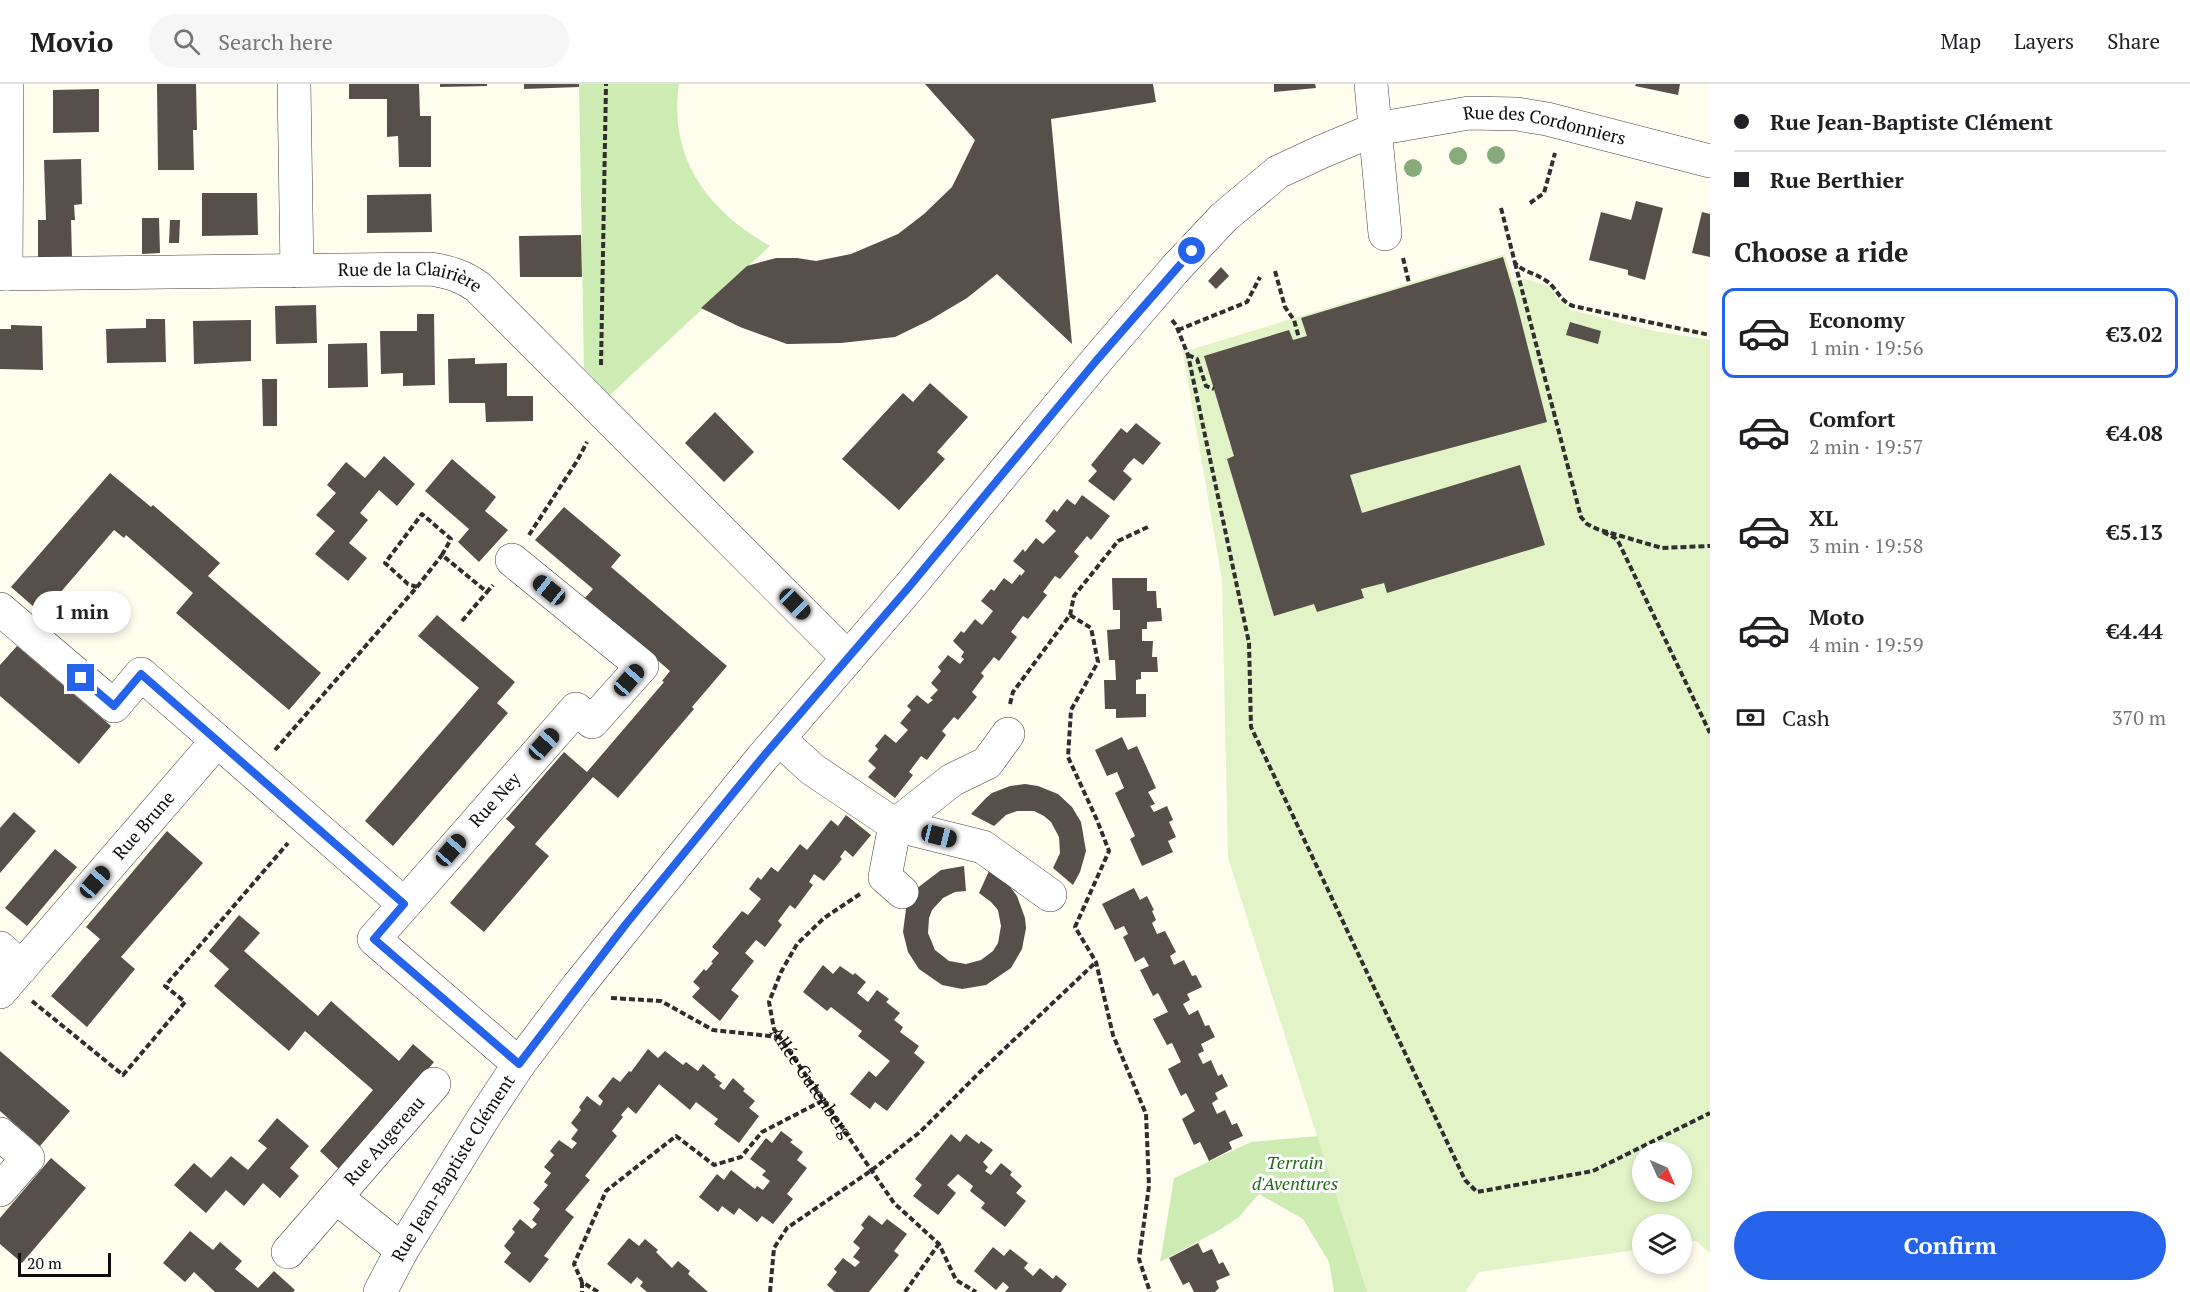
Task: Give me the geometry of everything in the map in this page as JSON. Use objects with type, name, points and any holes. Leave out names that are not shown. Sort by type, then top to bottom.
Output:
[{"type":"street","name":"Rue de la Clairière","points":[[7,84],[3,274],[431,269],[450,272],[465,278],[478,287],[848,658]]},
{"type":"street","points":[[294,84],[297,271]]},
{"type":"street","points":[[1371,84],[1385,234]]},
{"type":"street","name":"Rue des Cordonniers","points":[[1376,129],[1469,113],[1516,114],[1565,124],[1710,161]]},
{"type":"street","name":"Rue Jean-Baptiste Clément","points":[[380,1292],[402,1250],[519,1064],[578,986],[779,739],[1151,297],[1224,217],[1278,172],[1376,129]]},
{"type":"street","name":"Rue Ney","points":[[404,904],[576,709],[592,722],[642,666],[512,560]]},
{"type":"street","points":[[0,609],[114,706],[141,674],[255,773],[404,904],[374,939],[519,1064]]},
{"type":"street","points":[[895,825],[952,780],[987,764],[1008,734]]},
{"type":"street","points":[[779,739],[812,769],[895,825],[983,847],[1050,894]]},
{"type":"street","name":"Rue Brune","points":[[8,973],[218,741]]},
{"type":"street","points":[[894,885],[895,825]]},
{"type":"street","name":"Rue Augereau","points":[[288,1252],[434,1084]]},
{"type":"street","points":[[0,1134],[28,1158],[0,1190]]},
{"type":"street","name":"Rue Augereau","points":[[336,1197],[402,1250]]},
{"type":"path","points":[[462,621],[512,560],[577,461],[600,409],[606,84]]},
{"type":"path","points":[[1530,203],[1544,193],[1565,124]]},
{"type":"path","points":[[1501,208],[1581,517],[1587,524],[1615,538],[1619,543],[1710,733]]},
{"type":"path","points":[[1515,263],[1519,268],[1545,279],[1564,302],[1573,306],[1710,335]]},
{"type":"path","points":[[1275,272],[1285,307],[1294,320],[1299,338]]},
{"type":"path","points":[[1178,330],[1247,302],[1260,277]]},
{"type":"path","points":[[1151,297],[1176,324],[1188,356],[1249,643],[1251,727],[1465,1180],[1477,1192],[1593,1172],[1710,1113]]},
{"type":"path","points":[[1188,356],[1197,359],[1206,386],[1214,389]]},
{"type":"path","points":[[255,773],[417,587],[442,555],[450,539],[422,514],[385,563],[408,584],[417,587]]},
{"type":"path","points":[[1008,734],[1009,708],[1013,692],[1070,615],[1074,596],[1118,542],[1150,526]]},
{"type":"path","points":[[1597,529],[1662,548],[1710,546]]},
{"type":"path","points":[[442,555],[487,592]]},
{"type":"path","points":[[1070,615],[1091,628],[1098,662],[1071,710],[1068,757],[1109,850],[1075,927],[1096,962],[1113,1035],[1146,1114],[1149,1186],[1139,1259],[1150,1292]]},
{"type":"path","points":[[8,973],[123,1075],[185,1002],[165,986],[308,820]]},
{"type":"path","name":"Allée Gutenberg","points":[[894,885],[824,918],[797,944],[781,972],[769,1002],[774,1029],[894,1203],[939,1244],[956,1280],[976,1292]]},
{"type":"path","points":[[770,1292],[774,1248],[787,1228],[872,1170],[920,1132],[1096,962]]},
{"type":"path","points":[[578,986],[591,996],[661,1001],[713,1030],[779,1037]]},
{"type":"path","points":[[582,1292],[582,1282],[573,1264],[606,1191],[676,1136],[714,1165],[741,1156],[762,1132],[824,1100]]},
{"type":"path","points":[[905,1292],[939,1244]]},
{"type":"path","points":[[582,1282],[598,1292]]},
{"type":"green space","points":[[579,84],[679,84],[677,111],[680,136],[697,180],[728,216],[770,246],[610,395],[584,368]]},
{"type":"green space","points":[[1505,254],[1513,282],[1526,279],[1551,287],[1555,296],[1571,310],[1654,331],[1710,340],[1710,1253],[1696,1241],[1692,1242],[1692,1214],[1632,1214],[1632,1250],[1479,1272],[1465,1292],[1367,1292],[1228,858],[1222,580],[1183,352]]},
{"type":"green space","name":"Terrain d'Aventures","points":[[1319,1136],[1368,1292],[1334,1292],[1329,1262],[1303,1219],[1259,1194],[1239,1217],[1160,1262],[1174,1178],[1251,1142]]},
{"type":"building","points":[[157,84],[196,84],[197,130],[193,130],[194,170],[158,170]]},
{"type":"building","points":[[349,84],[419,84],[420,116],[431,116],[431,167],[399,167],[398,136],[387,137],[387,99],[349,99]]},
{"type":"building","points":[[440,84],[487,84],[487,86],[440,87]]},
{"type":"building","points":[[524,84],[579,84],[579,87],[524,89]]},
{"type":"building","points":[[925,84],[1153,84],[1156,102],[1051,119],[1072,344],[997,274],[967,298],[895,337],[841,343],[787,344],[740,327],[701,308],[747,266],[776,258],[816,261],[851,254],[898,234],[924,214],[952,187],[975,140]]},
{"type":"building","points":[[1274,84],[1315,84],[1316,88],[1274,92]]},
{"type":"building","points":[[1636,84],[1680,84],[1678,95],[1635,86]]},
{"type":"building","points":[[99,89],[99,132],[53,133],[53,90]]},
{"type":"building","points":[[81,159],[82,204],[74,205],[75,220],[71,220],[72,258],[38,259],[38,220],[46,220],[44,160]]},
{"type":"building","points":[[202,193],[257,193],[258,235],[202,236]]},
{"type":"building","points":[[431,194],[432,232],[367,233],[367,195]]},
{"type":"building","points":[[1636,201],[1663,208],[1645,280],[1628,275],[1628,270],[1589,260],[1601,212],[1631,220]]},
{"type":"building","points":[[1702,212],[1710,214],[1710,257],[1692,253]]},
{"type":"building","points":[[142,218],[159,218],[160,253],[142,254]]},
{"type":"building","points":[[170,220],[180,220],[179,243],[169,243]]},
{"type":"building","points":[[581,235],[582,277],[520,277],[519,236]]},
{"type":"building","points":[[1503,257],[1547,422],[1350,475],[1362,513],[1520,465],[1545,545],[1387,593],[1384,583],[1361,589],[1364,598],[1317,612],[1314,604],[1274,616],[1227,459],[1234,456],[1204,356],[1289,330],[1293,340],[1307,336],[1301,318]]},
{"type":"building","points":[[1221,267],[1229,276],[1216,289],[1208,281]]},
{"type":"building","points":[[316,305],[317,343],[276,344],[275,306]]},
{"type":"building","points":[[417,314],[434,314],[435,385],[403,386],[403,373],[381,374],[380,331],[417,331]]},
{"type":"building","points":[[146,319],[165,319],[166,362],[107,363],[106,329],[146,328]]},
{"type":"building","points":[[251,320],[251,361],[194,364],[193,321]]},
{"type":"building","points":[[1570,322],[1601,331],[1598,344],[1566,335]]},
{"type":"building","points":[[11,325],[42,326],[43,370],[0,369],[0,329],[11,329]]},
{"type":"building","points":[[367,343],[368,387],[328,388],[328,344]]},
{"type":"building","points":[[475,358],[475,364],[507,363],[507,396],[533,396],[533,421],[486,422],[485,403],[449,403],[448,359]]},
{"type":"building","points":[[262,379],[277,379],[277,426],[263,426]]},
{"type":"building","points":[[930,383],[968,417],[937,452],[945,459],[899,510],[842,459],[903,393],[913,402]]},
{"type":"building","points":[[715,412],[754,452],[724,482],[685,443]]},
{"type":"building","points":[[1136,423],[1161,443],[1143,465],[1134,458],[1128,464],[1123,471],[1132,479],[1114,501],[1088,481],[1097,471],[1091,465],[1121,428],[1127,433]]},
{"type":"building","points":[[384,456],[415,484],[397,506],[379,490],[360,513],[368,520],[349,543],[367,558],[348,581],[315,554],[335,531],[316,515],[336,493],[327,485],[346,462],[365,478]]},
{"type":"building","points":[[452,459],[496,497],[485,511],[508,530],[479,562],[458,542],[469,529],[425,491]]},
{"type":"building","points":[[110,473],[151,507],[153,505],[220,563],[208,576],[321,673],[289,710],[176,613],[193,593],[126,535],[124,538],[114,530],[42,614],[11,587]]},
{"type":"building","points":[[1082,495],[1110,516],[1091,540],[1087,536],[1074,552],[1079,556],[1060,579],[1055,576],[1043,592],[1047,595],[1028,619],[1023,616],[1011,632],[1017,637],[999,661],[994,657],[981,673],[984,676],[972,692],[977,697],[958,720],[954,717],[942,731],[946,735],[927,760],[921,756],[909,772],[913,775],[895,798],[868,777],[876,768],[868,761],[878,749],[875,746],[885,734],[896,743],[908,730],[900,723],[911,710],[907,706],[917,695],[928,704],[933,700],[930,698],[938,690],[931,683],[941,671],[938,667],[948,655],[960,664],[964,659],[961,657],[964,652],[953,641],[961,631],[964,633],[975,619],[982,625],[993,611],[981,601],[991,589],[994,591],[1004,578],[1012,584],[1020,574],[1021,576],[1025,571],[1013,561],[1023,549],[1025,552],[1036,538],[1043,544],[1056,531],[1045,521],[1054,509],[1057,512],[1067,499],[1075,505]]},
{"type":"building","points":[[564,507],[621,555],[611,567],[727,666],[692,707],[694,709],[618,798],[593,777],[535,844],[549,856],[484,932],[450,903],[515,827],[506,819],[564,752],[587,772],[664,682],[662,681],[670,671],[585,598],[593,589],[535,540]]},
{"type":"building","points":[[1112,578],[1147,578],[1147,591],[1156,591],[1157,608],[1161,608],[1162,621],[1147,622],[1147,629],[1142,629],[1142,641],[1153,641],[1152,657],[1157,657],[1158,672],[1141,672],[1141,679],[1136,680],[1136,694],[1146,694],[1146,717],[1116,718],[1116,709],[1105,709],[1104,680],[1116,680],[1115,660],[1109,660],[1107,630],[1120,629],[1120,610],[1113,610]]},
{"type":"building","points":[[437,615],[515,682],[497,703],[508,713],[393,846],[365,821],[479,688],[418,636]]},
{"type":"building","points":[[17,646],[111,726],[79,764],[0,696],[0,665]]},
{"type":"building","points":[[1122,737],[1128,750],[1137,746],[1156,788],[1148,792],[1155,804],[1150,806],[1154,812],[1167,806],[1173,820],[1169,822],[1176,837],[1168,841],[1173,852],[1142,866],[1130,839],[1135,836],[1115,793],[1124,788],[1117,772],[1107,776],[1095,750]]},
{"type":"building","points":[[1025,784],[1038,786],[1058,794],[1072,807],[1081,822],[1086,851],[1080,872],[1073,885],[1053,868],[1060,853],[1059,837],[1051,822],[1044,816],[1034,811],[1017,811],[1006,815],[994,826],[971,814],[992,793],[1010,786]]},
{"type":"building","points":[[14,812],[36,831],[0,873],[0,828]]},
{"type":"building","points":[[846,815],[871,835],[853,857],[845,850],[840,857],[842,859],[824,881],[814,874],[809,882],[813,885],[795,909],[790,905],[778,921],[782,925],[765,947],[756,940],[745,953],[754,961],[731,990],[739,996],[720,1021],[692,997],[700,988],[693,982],[704,969],[706,971],[719,953],[712,947],[742,911],[748,915],[761,899],[749,889],[758,877],[761,880],[771,867],[778,872],[800,844],[807,850],[831,820],[838,826]]},
{"type":"building","points":[[167,831],[203,863],[121,957],[135,969],[87,1027],[51,996],[100,939],[86,927]]},
{"type":"building","points":[[55,849],[77,867],[27,926],[5,908]]},
{"type":"building","points":[[964,866],[966,891],[955,892],[943,898],[932,910],[929,918],[928,933],[935,950],[949,961],[966,964],[981,960],[993,951],[998,943],[1001,926],[998,910],[979,893],[989,871],[1008,884],[1017,896],[1026,928],[1022,949],[1011,968],[986,985],[962,989],[942,985],[919,969],[908,952],[903,932],[906,909],[916,889],[941,870]]},
{"type":"building","points":[[1134,888],[1140,900],[1147,896],[1154,910],[1152,911],[1156,920],[1152,923],[1157,934],[1165,931],[1176,952],[1170,956],[1174,965],[1184,960],[1192,976],[1196,975],[1202,987],[1187,994],[1190,1000],[1183,1004],[1189,1015],[1198,1010],[1205,1026],[1209,1025],[1215,1037],[1201,1044],[1204,1051],[1198,1054],[1203,1064],[1211,1060],[1218,1076],[1222,1074],[1228,1086],[1215,1093],[1218,1099],[1212,1103],[1217,1114],[1225,1110],[1232,1125],[1237,1123],[1243,1136],[1229,1142],[1232,1149],[1209,1161],[1200,1142],[1194,1145],[1182,1119],[1195,1111],[1186,1093],[1181,1096],[1168,1069],[1181,1062],[1172,1043],[1167,1045],[1153,1019],[1168,1012],[1158,993],[1153,996],[1140,970],[1149,966],[1144,957],[1135,962],[1123,937],[1128,934],[1124,926],[1115,930],[1102,904]]},
{"type":"building","points":[[239,915],[260,933],[244,951],[318,1016],[331,1001],[399,1061],[413,1044],[434,1062],[341,1171],[320,1151],[373,1090],[305,1031],[289,1051],[214,986],[229,969],[209,951]]},
{"type":"building","points":[[823,965],[833,974],[840,966],[853,975],[855,973],[866,982],[857,993],[868,1002],[877,990],[889,999],[886,1002],[900,1013],[894,1020],[903,1027],[900,1032],[919,1046],[914,1053],[925,1062],[887,1111],[875,1102],[870,1109],[850,1094],[869,1071],[876,1077],[890,1061],[858,1036],[862,1031],[831,1007],[827,1011],[803,992]]},
{"type":"building","points":[[648,1049],[658,1058],[665,1051],[683,1065],[686,1062],[698,1071],[703,1064],[716,1075],[714,1077],[722,1083],[719,1086],[724,1090],[733,1078],[755,1101],[749,1108],[759,1116],[739,1143],[714,1124],[718,1119],[696,1102],[690,1110],[659,1084],[636,1114],[628,1107],[621,1115],[623,1117],[612,1131],[617,1136],[585,1176],[590,1180],[565,1210],[574,1217],[544,1256],[549,1259],[530,1283],[504,1262],[511,1253],[504,1246],[515,1232],[512,1229],[520,1219],[532,1229],[537,1224],[532,1220],[540,1209],[533,1203],[548,1185],[544,1182],[551,1173],[544,1167],[554,1155],[550,1151],[559,1140],[572,1149],[577,1143],[571,1139],[578,1130],[571,1123],[581,1110],[579,1107],[587,1096],[600,1106],[603,1101],[598,1096],[613,1077],[620,1082],[629,1071],[631,1072]]},
{"type":"building","points":[[0,1051],[70,1111],[40,1146],[0,1111]]},
{"type":"building","points":[[277,1118],[309,1146],[290,1168],[299,1176],[280,1198],[263,1183],[244,1206],[226,1190],[206,1213],[174,1185],[194,1163],[211,1178],[231,1156],[248,1170],[267,1148],[258,1141]]},
{"type":"building","points":[[781,1131],[803,1152],[797,1160],[807,1168],[787,1194],[793,1199],[773,1224],[762,1216],[757,1222],[739,1208],[734,1215],[722,1206],[718,1212],[699,1197],[717,1174],[724,1180],[731,1170],[755,1189],[757,1186],[763,1190],[770,1181],[762,1175],[766,1171],[750,1159],[766,1138],[772,1143]]},
{"type":"building","points":[[951,1134],[960,1142],[966,1134],[979,1144],[981,1141],[993,1150],[983,1162],[988,1167],[985,1171],[991,1175],[1001,1163],[1012,1172],[1010,1175],[1022,1186],[1016,1193],[1026,1201],[1005,1227],[981,1208],[985,1203],[970,1191],[973,1186],[958,1174],[947,1185],[956,1193],[938,1215],[913,1196],[922,1185],[915,1179]]},
{"type":"building","points":[[51,1158],[86,1188],[22,1263],[0,1244],[0,1218]]},
{"type":"building","points":[[869,1215],[882,1225],[887,1219],[907,1234],[894,1251],[899,1255],[869,1292],[835,1292],[827,1285],[837,1272],[834,1269],[843,1258],[855,1267],[860,1262],[853,1257],[860,1248],[853,1242],[864,1228],[861,1225]]},
{"type":"building","points":[[190,1231],[213,1250],[220,1242],[242,1261],[235,1269],[258,1288],[274,1271],[295,1290],[293,1292],[215,1292],[194,1272],[185,1282],[163,1263]]},
{"type":"building","points":[[629,1238],[639,1246],[645,1239],[658,1250],[656,1252],[672,1268],[678,1261],[690,1271],[688,1274],[708,1292],[647,1292],[640,1286],[643,1282],[637,1277],[631,1284],[607,1264]]},
{"type":"building","points":[[1198,1243],[1203,1253],[1212,1249],[1219,1264],[1223,1262],[1230,1275],[1216,1281],[1219,1288],[1215,1292],[1194,1292],[1189,1282],[1183,1285],[1169,1258]]},
{"type":"building","points":[[993,1247],[1004,1256],[1010,1249],[1028,1263],[1024,1268],[1033,1276],[1040,1268],[1053,1279],[1056,1275],[1067,1284],[1061,1292],[1005,1292],[1009,1287],[1003,1282],[996,1290],[974,1271]]},
{"type":"route","points":[[81,678],[114,706],[141,674],[404,904],[374,939],[519,1064],[626,924],[762,758],[909,587],[1096,361],[1192,251]]}]
